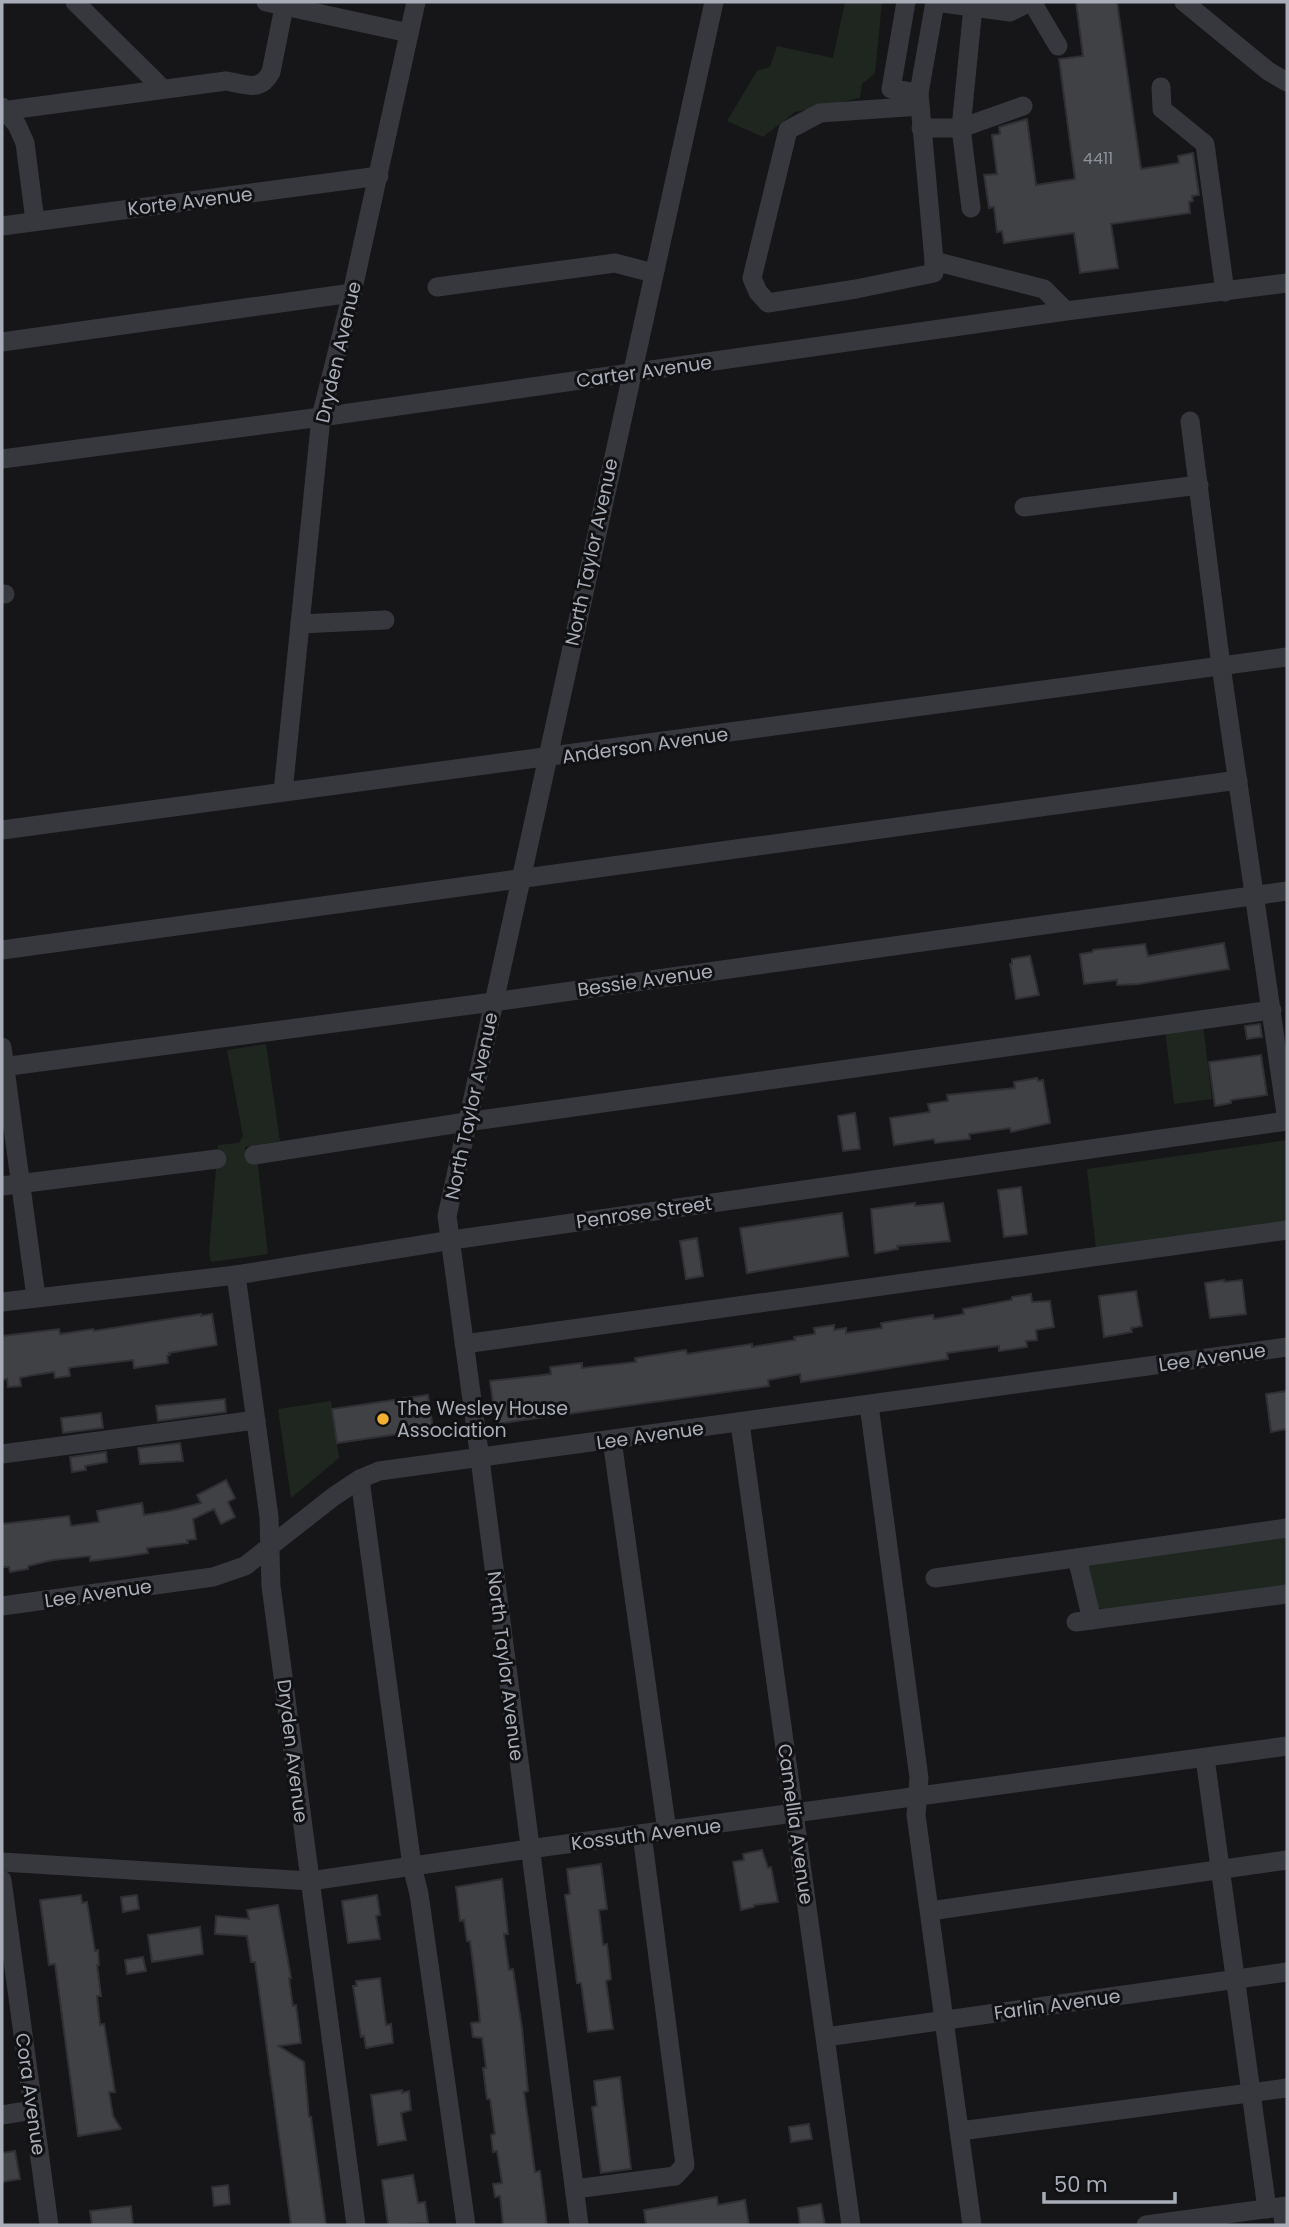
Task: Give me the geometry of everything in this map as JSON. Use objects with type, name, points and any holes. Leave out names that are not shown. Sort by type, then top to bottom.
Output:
[{"type":"street","points":[[75,2],[163,89]]},
{"type":"street","name":"Dryden Avenue","points":[[284,792],[321,417],[379,176],[416,2]]},
{"type":"street","name":"North Taylor Avenue","points":[[579,2225],[447,1216],[714,2]]},
{"type":"street","points":[[906,2],[891,89],[919,99]]},
{"type":"street","points":[[919,99],[820,113],[788,130],[752,278],[758,292],[768,303],[934,273],[919,99],[935,2],[1010,12],[1031,2],[1058,46]]},
{"type":"street","points":[[1184,2],[1268,71],[1287,82]]},
{"type":"street","points":[[3,109],[226,81],[258,86],[266,82],[271,72],[278,3],[409,33]]},
{"type":"street","points":[[971,208],[961,128],[973,7]]},
{"type":"street","points":[[1161,87],[1162,109],[1205,144],[1225,292]]},
{"type":"street","points":[[921,128],[961,128],[1023,106]]},
{"type":"street","points":[[3,109],[17,125],[25,143],[36,221]]},
{"type":"street","name":"Korte Avenue","points":[[2,226],[379,176]]},
{"type":"street","points":[[934,261],[1044,289],[1066,311]]},
{"type":"street","points":[[437,287],[615,263],[653,273]]},
{"type":"street","name":"Carter Avenue","points":[[2,459],[321,417],[1066,311],[1287,283]]},
{"type":"street","points":[[2,342],[352,293]]},
{"type":"street","points":[[1190,421],[1221,666],[1287,1121]]},
{"type":"street","points":[[1024,507],[1199,485]]},
{"type":"street","points":[[300,624],[385,620]]},
{"type":"street","name":"Anderson Avenue","points":[[2,830],[1287,657]]},
{"type":"street","points":[[2,950],[1238,780]]},
{"type":"street","name":"Bessie Avenue","points":[[3,1060],[493,1002],[1287,891]]},
{"type":"street","points":[[254,1155],[466,1122],[1272,1010]]},
{"type":"street","points":[[3,1060],[11,1185],[36,1297]]},
{"type":"street","name":"Penrose Street","points":[[2,1302],[236,1275],[449,1241],[1287,1121]]},
{"type":"street","points":[[11,1185],[217,1159]]},
{"type":"street","points":[[464,1344],[1287,1230]]},
{"type":"street","name":"Dryden Avenue","points":[[236,1275],[269,1517],[271,1586],[356,2225]]},
{"type":"street","name":"Lee Avenue","points":[[2,1606],[214,1577],[245,1566],[360,1479],[379,1471],[1287,1346]]},
{"type":"street","points":[[869,1405],[919,1778],[916,1815],[972,2225]]},
{"type":"street","points":[[2,1454],[256,1420]]},
{"type":"street","name":"Camellia Avenue","points":[[740,1423],[850,2225]]},
{"type":"street","points":[[612,1440],[667,1831]]},
{"type":"street","points":[[360,1479],[412,1866],[419,1894],[466,2225]]},
{"type":"street","points":[[935,1578],[1287,1528]]},
{"type":"street","points":[[1077,1558],[1084,1621],[1287,1594]]},
{"type":"street","name":"Kossuth Avenue","points":[[2,1862],[310,1881],[1287,1746]]},
{"type":"street","points":[[1146,2225],[1280,2212],[1252,2092],[1205,1758]]},
{"type":"street","points":[[575,2189],[675,2176],[685,2165],[642,1834]]},
{"type":"street","points":[[930,1911],[1287,1860]]},
{"type":"street","name":"Cora Avenue","points":[[2,1880],[9,1987],[33,2110],[49,2225]]},
{"type":"street","name":"Farlin Avenue","points":[[826,2036],[1287,1972]]},
{"type":"street","points":[[960,2131],[1287,2088]]},
{"type":"street","points":[[2,2115],[33,2110]]},
{"type":"shaded area","points":[[845,2],[882,2],[875,73],[862,84],[860,98],[795,112],[763,137],[727,121],[757,71],[770,67],[777,46],[833,58]]},
{"type":"shaded area","points":[[1203,1025],[1212,1099],[1174,1104],[1165,1030]]},
{"type":"shaded area","points":[[266,1044],[280,1141],[245,1147],[247,1160],[257,1158],[268,1254],[211,1262],[209,1252],[218,1145],[239,1143],[243,1136],[227,1050]]},
{"type":"shaded area","points":[[1287,1140],[1287,1224],[1096,1250],[1087,1169]]},
{"type":"shaded area","points":[[331,1401],[339,1458],[291,1498],[278,1409]]},
{"type":"shaded area","points":[[1287,1532],[1287,1587],[1112,1612],[1099,1608],[1088,1598],[1085,1562]]},
{"type":"building","points":[[1076,2],[1117,2],[1141,169],[1179,163],[1178,156],[1193,153],[1199,195],[1192,196],[1193,201],[1189,202],[1190,213],[1111,224],[1118,268],[1080,273],[1074,233],[1004,243],[1002,231],[997,232],[994,207],[989,208],[984,175],[997,174],[992,135],[1000,134],[999,127],[1027,119],[1036,185],[1075,179],[1059,59],[1083,56]]},
{"type":"building","points":[[1224,943],[1229,969],[1138,984],[1117,985],[1117,980],[1084,984],[1080,954],[1093,950],[1145,944],[1148,956]]},
{"type":"building","points":[[1030,956],[1039,995],[1016,999],[1010,964],[1012,959]]},
{"type":"building","points":[[1260,1024],[1262,1037],[1247,1039],[1245,1026]]},
{"type":"building","points":[[1261,1055],[1267,1095],[1231,1100],[1231,1103],[1215,1106],[1209,1062]]},
{"type":"building","points":[[1037,1078],[1038,1081],[1043,1080],[1050,1123],[1011,1132],[1010,1128],[969,1134],[970,1139],[935,1143],[934,1139],[894,1145],[890,1118],[930,1112],[928,1104],[948,1101],[947,1095],[1015,1088],[1014,1082]]},
{"type":"building","points":[[855,1113],[860,1149],[843,1151],[838,1116]]},
{"type":"building","points":[[1021,1187],[1027,1234],[1004,1237],[998,1190]]},
{"type":"building","points":[[915,1203],[915,1206],[943,1203],[950,1241],[897,1246],[898,1249],[875,1253],[871,1209]]},
{"type":"building","points":[[842,1213],[848,1256],[747,1273],[740,1228]]},
{"type":"building","points":[[697,1238],[703,1276],[686,1279],[680,1241]]},
{"type":"building","points":[[1242,1280],[1246,1314],[1210,1318],[1205,1283]]},
{"type":"building","points":[[1136,1291],[1142,1326],[1131,1328],[1132,1332],[1104,1337],[1099,1296]]},
{"type":"building","points":[[1031,1294],[1032,1302],[1050,1301],[1054,1327],[1036,1330],[1037,1340],[1026,1341],[1027,1347],[999,1351],[999,1346],[947,1353],[948,1359],[801,1382],[800,1374],[768,1380],[769,1386],[496,1424],[490,1381],[551,1374],[550,1367],[582,1363],[582,1368],[636,1362],[635,1358],[686,1350],[687,1354],[795,1340],[794,1337],[815,1334],[814,1328],[834,1325],[834,1330],[846,1328],[846,1333],[882,1328],[881,1323],[933,1315],[934,1319],[964,1314],[963,1309]]},
{"type":"building","points":[[212,1314],[217,1345],[169,1353],[168,1363],[134,1368],[133,1360],[74,1367],[69,1368],[70,1376],[55,1378],[54,1372],[20,1378],[21,1386],[8,1387],[7,1379],[2,1380],[2,1336],[59,1329],[60,1334],[94,1331]]},
{"type":"building","points":[[1287,1391],[1287,1429],[1271,1432],[1266,1394]]},
{"type":"building","name":"The Wesley House Association","points":[[428,1395],[433,1429],[337,1443],[332,1409]]},
{"type":"building","points":[[225,1399],[226,1412],[158,1421],[156,1406]]},
{"type":"building","points":[[101,1413],[103,1428],[63,1433],[61,1418]]},
{"type":"building","points":[[180,1443],[183,1461],[140,1464],[138,1448]]},
{"type":"building","points":[[106,1452],[107,1462],[85,1466],[86,1470],[72,1472],[70,1457]]},
{"type":"building","points":[[226,1480],[235,1498],[228,1502],[235,1517],[221,1524],[214,1509],[193,1519],[196,1539],[187,1540],[188,1543],[147,1548],[148,1553],[90,1561],[90,1556],[53,1560],[10,1572],[9,1567],[2,1567],[2,1524],[69,1516],[71,1526],[99,1522],[97,1511],[142,1503],[144,1515],[170,1511],[201,1503],[197,1495]]},
{"type":"building","points":[[762,1850],[768,1868],[771,1867],[778,1902],[754,1905],[741,1910],[733,1862],[744,1860],[743,1854]]},
{"type":"building","points":[[601,1864],[607,1909],[599,1910],[603,1945],[607,1944],[611,1979],[606,1981],[613,2029],[588,2032],[581,1983],[577,1983],[565,1895],[570,1894],[567,1869]]},
{"type":"building","points":[[502,1879],[508,1934],[504,1934],[509,1970],[513,1969],[522,2028],[528,2091],[524,2092],[535,2172],[540,2171],[547,2225],[503,2225],[500,2196],[495,2197],[493,2184],[502,2183],[497,2151],[493,2152],[491,2135],[495,2134],[490,2099],[487,2099],[482,2038],[473,2037],[471,2023],[480,2022],[478,2002],[470,1941],[467,1941],[464,1920],[460,1921],[456,1887]]},
{"type":"building","points":[[81,1895],[82,1903],[87,1902],[95,1951],[98,1950],[101,1996],[97,1996],[100,2025],[104,2024],[115,2092],[109,2092],[113,2116],[121,2129],[78,2136],[55,1964],[49,1965],[40,1900]]},
{"type":"building","points":[[137,1895],[139,1909],[123,1912],[121,1897]]},
{"type":"building","points":[[377,1895],[380,1915],[376,1916],[380,1939],[348,1943],[342,1901]]},
{"type":"building","points":[[278,1905],[301,2043],[279,2046],[304,2062],[309,2117],[326,2225],[291,2225],[255,1962],[251,1962],[247,1936],[215,1934],[216,1916],[249,1919],[247,1910]]},
{"type":"building","points":[[200,1927],[203,1954],[152,1962],[148,1935]]},
{"type":"building","points":[[143,1957],[146,1971],[127,1974],[125,1960]]},
{"type":"building","points":[[380,1978],[386,2025],[391,2024],[393,2043],[366,2048],[364,2036],[361,2037],[353,1986],[357,1986],[356,1981]]},
{"type":"building","points":[[620,2077],[631,2169],[601,2173],[592,2107],[597,2106],[594,2081]]},
{"type":"building","points":[[402,2090],[402,2093],[409,2091],[411,2110],[401,2113],[406,2140],[378,2145],[371,2095]]},
{"type":"building","points":[[809,2124],[812,2139],[791,2142],[789,2127]]},
{"type":"building","points":[[15,2151],[20,2179],[2,2182],[2,2153]]},
{"type":"building","points":[[413,2175],[418,2203],[425,2202],[428,2223],[388,2225],[382,2180]]},
{"type":"building","points":[[228,2185],[230,2204],[214,2206],[212,2187]]},
{"type":"building","points":[[717,2197],[718,2205],[745,2200],[749,2225],[646,2225],[644,2210]]},
{"type":"building","points":[[821,2204],[825,2225],[800,2225],[798,2208]]},
{"type":"building","points":[[131,2206],[133,2225],[92,2225],[90,2211]]},
{"type":"place","name":"The Wesley House Association","points":[[383,1419]]}]
